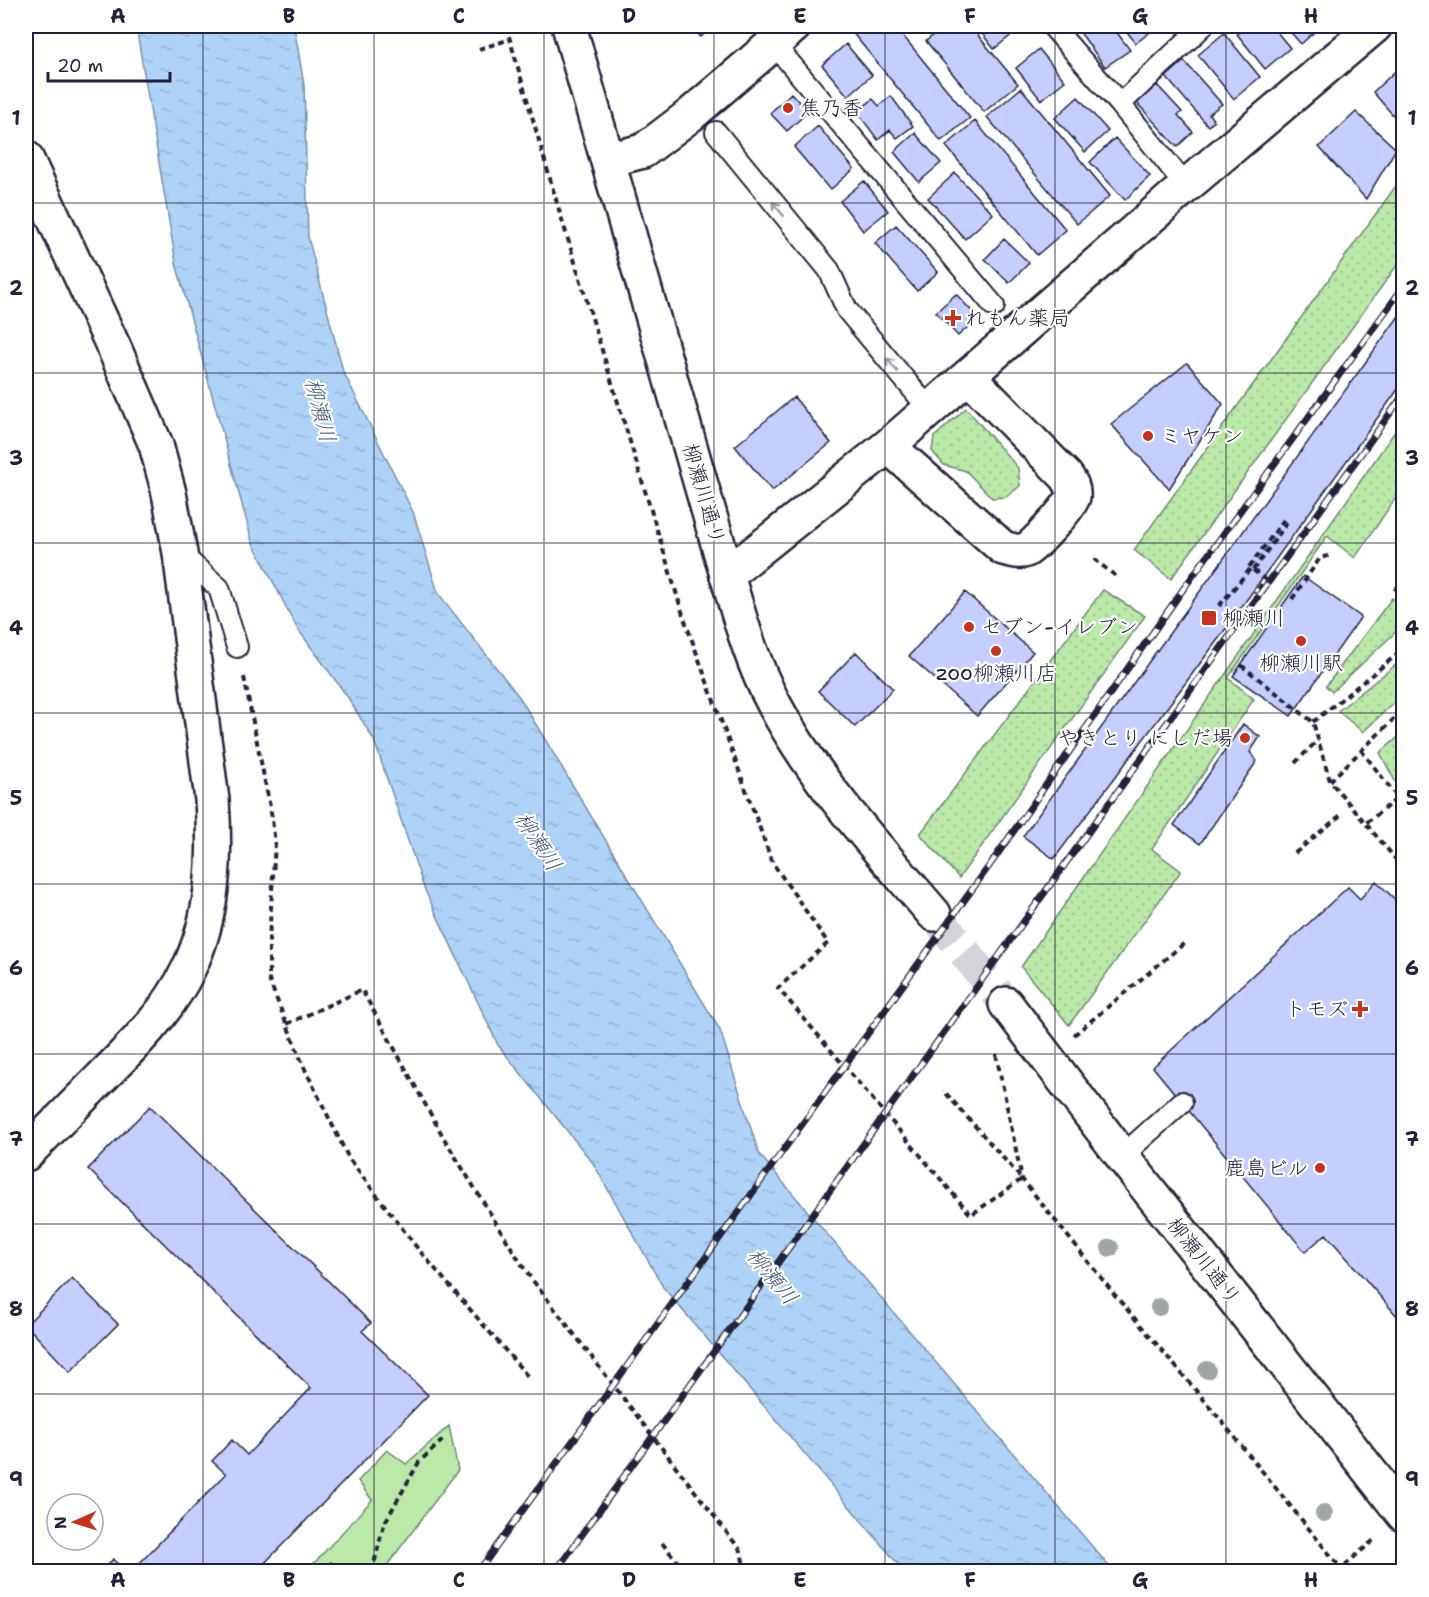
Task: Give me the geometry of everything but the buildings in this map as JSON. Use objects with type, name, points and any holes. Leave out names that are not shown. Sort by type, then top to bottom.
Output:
[{"type":"street","name":"柳瀬川通り","points":[[569,26],[727,575],[761,678],[792,736],[843,808],[934,914]]},
{"type":"street","points":[[727,575],[888,446],[1186,186],[1375,26]]},
{"type":"street","points":[[608,160],[643,151],[689,116],[784,34]]},
{"type":"street","points":[[26,158],[115,350],[156,445],[169,493],[180,553],[212,800],[214,838],[213,870],[205,918],[189,969],[164,1011],[26,1154]]},
{"type":"street","points":[[888,446],[1004,548],[1024,551],[1034,544],[1072,500],[1073,487],[1066,476],[968,376]]},
{"type":"street","name":"柳瀬川通り","points":[[1006,1004],[1398,1519]]},
{"type":"lane","points":[[1052,26],[1120,104],[1186,186]]},
{"type":"lane","points":[[1120,104],[1194,29]]},
{"type":"lane","points":[[784,34],[994,306]]},
{"type":"lane","points":[[716,132],[829,270],[847,310],[930,410]]},
{"type":"lane","points":[[180,553],[219,588],[237,647]]},
{"type":"lane","points":[[1122,1156],[1182,1102]]},
{"type":"path","points":[[507,26],[559,210],[684,618],[772,862],[828,943],[778,988],[971,1215],[1022,1179]]},
{"type":"path","points":[[479,49],[511,39]]},
{"type":"path","points":[[1219,606],[1288,519]]},
{"type":"path","points":[[1292,599],[1320,558],[1331,555]]},
{"type":"path","points":[[1094,559],[1118,578]]},
{"type":"path","points":[[1250,568],[1266,579],[1256,594]]},
{"type":"path","points":[[237,647],[275,843],[269,980],[303,1065],[349,1159],[418,1249],[530,1379]]},
{"type":"path","points":[[1313,722],[1404,649]]},
{"type":"path","points":[[1241,665],[1313,722],[1330,781],[1404,869]]},
{"type":"path","points":[[1330,781],[1404,709]]},
{"type":"path","points":[[1295,763],[1318,740]]},
{"type":"path","points":[[1361,750],[1398,798],[1366,823]]},
{"type":"path","points":[[1295,853],[1342,814]]},
{"type":"path","points":[[1398,862],[1404,857]]},
{"type":"path","points":[[1072,1037],[1187,941]]},
{"type":"path","points":[[287,1024],[362,990],[446,1140],[527,1273],[741,1551],[745,1572]]},
{"type":"path","points":[[994,1045],[1022,1179]]},
{"type":"path","points":[[944,1090],[1022,1179],[1341,1570],[1398,1519]]},
{"type":"path","points":[[372,1572],[384,1524],[419,1462],[445,1438]]},
{"type":"path","points":[[662,1543],[686,1572]]},
{"type":"green space","points":[[1403,176],[1403,257],[1171,579],[1134,550]]},
{"type":"green space","points":[[966,408],[1018,468],[1020,486],[1006,497],[992,498],[966,471],[944,465],[932,451],[934,437]]},
{"type":"green space","points":[[1403,420],[1403,487],[1355,558],[1327,536],[1228,678],[1254,699],[1152,849],[1181,871],[1069,1025],[1021,967]]},
{"type":"green space","points":[[1103,590],[1145,616],[959,878],[920,834]]},
{"type":"green space","points":[[1392,598],[1403,609],[1403,625],[1332,692],[1326,686]]},
{"type":"green space","points":[[1403,659],[1403,694],[1363,732],[1338,711]]},
{"type":"green space","points":[[1403,733],[1403,749],[1400,752],[1403,757],[1403,796],[1380,753]]},
{"type":"green space","points":[[449,1426],[458,1470],[383,1571],[306,1572],[372,1500],[358,1481],[387,1450],[406,1464]]},
{"type":"water","points":[[136,26],[294,26],[304,85],[308,237],[343,371],[413,512],[438,593],[520,698],[720,1030],[759,1154],[1113,1571],[904,1571],[663,1287],[593,1163],[498,1045],[424,888],[374,740],[347,696],[297,628],[252,541],[176,263]]},
{"type":"tunnel","points":[[934,914],[1006,1004]]},
{"type":"railway","points":[[478,1572],[992,862],[1184,588],[1404,286]]},
{"type":"railway","points":[[555,1572],[1404,394]]},
{"type":"place","name":"焦乃香","points":[[788,108]]},
{"type":"place","name":"れもん薬局","points":[[953,318]]},
{"type":"place","name":"ミヤケン","points":[[1148,436]]},
{"type":"place","name":"柳瀬川","points":[[1209,618]]},
{"type":"place","name":"セブン-イレブン","points":[[969,627]]},
{"type":"place","name":"柳瀬川駅","points":[[1301,641]]},
{"type":"place","name":"zoo柳瀬川店","points":[[996,651]]},
{"type":"place","name":"やきとり にしだ場","points":[[1245,738]]},
{"type":"place","name":"トモズ","points":[[1360,1009]]},
{"type":"place","name":"鹿島ビル","points":[[1320,1168]]}]
